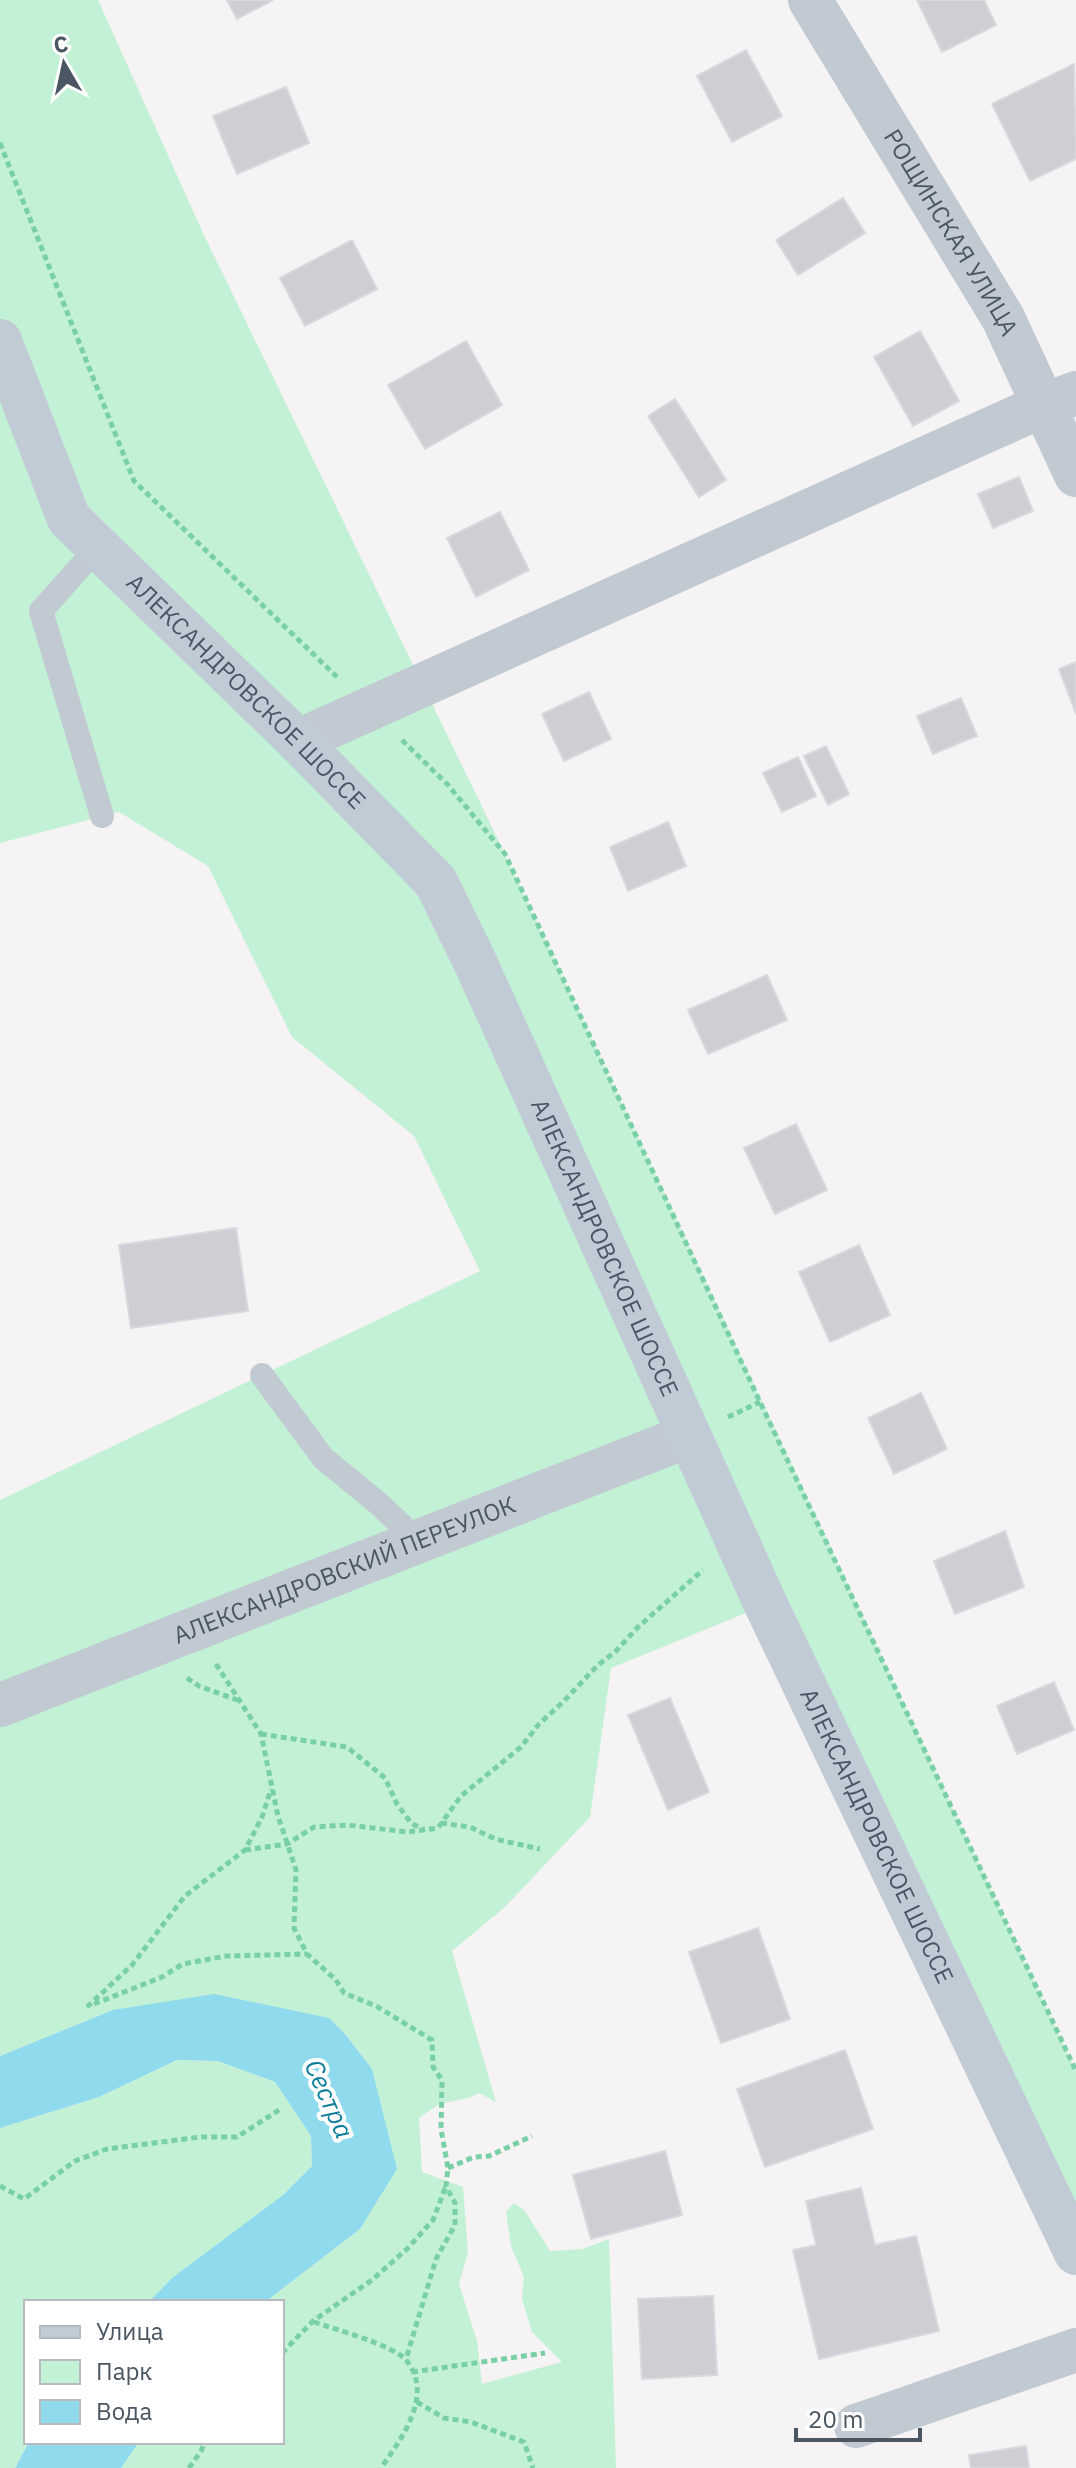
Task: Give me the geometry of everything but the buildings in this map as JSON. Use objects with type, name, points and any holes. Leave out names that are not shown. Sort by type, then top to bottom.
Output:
[{"type":"street","name":"РОЩИНСКАЯ УЛИЦА","points":[[810,0],[1003,318],[1060,399],[1076,475]]},
{"type":"street","name":"АЛЕКСАНДРОВСКОЕ ШОССЕ","points":[[0,341],[69,519],[298,741],[436,882],[737,1542],[1076,2253]]},
{"type":"street","points":[[298,741],[1060,399]]},
{"type":"street","name":"АЛЕКСАНДРОВСКИЙ ПЕРЕУЛОК","points":[[0,1705],[688,1436]]},
{"type":"street","points":[[856,2426],[1076,2350]]},
{"type":"lane","points":[[98,547],[41,611],[102,816]]},
{"type":"lane","points":[[262,1375],[323,1458],[418,1541]]},
{"type":"path","points":[[245,1850],[287,1844],[314,1827],[348,1825],[408,1832],[438,1828],[461,1796],[521,1747],[539,1724],[597,1666],[680,1588],[737,1542]]},
{"type":"path","points":[[197,1628],[213,1660],[261,1734],[278,1816],[296,1870],[294,1928],[307,1954],[336,1980],[344,1993],[376,2006],[432,2040],[433,2067],[442,2080],[441,2129],[448,2168],[446,2186],[433,2220],[408,2248],[372,2280],[313,2321],[284,2351]]},
{"type":"path","points":[[261,1734],[347,1747],[385,1778],[404,1814],[411,1823],[425,1830]]},
{"type":"path","points":[[272,1784],[262,1817],[245,1850],[185,1896],[132,1965],[87,2007],[162,1977],[183,1964],[226,1956],[307,1954]]},
{"type":"path","points":[[441,1823],[470,1827],[495,1839],[540,1849]]},
{"type":"path","points":[[0,2186],[24,2199],[75,2161],[107,2149],[200,2137],[237,2137],[279,2110]]},
{"type":"path","points":[[448,2168],[474,2157],[489,2156],[532,2136]]},
{"type":"path","points":[[406,2359],[436,2259],[455,2225],[455,2203],[446,2186]]},
{"type":"path","points":[[313,2321],[406,2359],[416,2381],[417,2402],[413,2416],[381,2468]]},
{"type":"path","points":[[412,2372],[545,2353]]},
{"type":"path","points":[[417,2402],[444,2418],[471,2422],[524,2442],[533,2468]]},
{"type":"path","points":[[189,2468],[204,2444]]},
{"type":"green space","points":[[0,0],[98,0],[203,233],[505,854],[1076,2071],[1076,2253],[766,1605],[611,1668],[590,1817],[505,1907],[452,1951],[496,2102],[479,2093],[439,2104],[419,2118],[422,2172],[463,2187],[468,2252],[459,2284],[477,2341],[482,2384],[562,2362],[532,2332],[522,2299],[524,2277],[511,2246],[506,2212],[514,2203],[525,2211],[550,2251],[582,2249],[609,2239],[616,2468],[121,2468],[138,2444],[284,2444],[284,2300],[268,2300],[360,2229],[372,2069],[346,2035],[328,2018],[113,2010],[0,2056],[0,1714],[670,1420],[0,1697],[0,1500],[480,1271],[414,1136],[292,1037],[208,866],[119,812],[0,843]]},
{"type":"green space","points":[[177,2060],[219,2061],[275,2082],[311,2136],[312,2166],[283,2195],[172,2278],[151,2300],[24,2300],[24,2444],[28,2444],[15,2468],[0,2468],[0,2128],[99,2097]]},
{"type":"water","name":"Сестра","points":[[214,1994],[329,2018],[372,2069],[397,2169],[360,2229],[268,2300],[151,2300],[172,2278],[283,2195],[312,2166],[311,2136],[275,2082],[218,2061],[177,2060],[99,2097],[0,2128],[0,2056],[113,2010]]},
{"type":"water","points":[[28,2444],[138,2444],[121,2468],[15,2468]]}]
